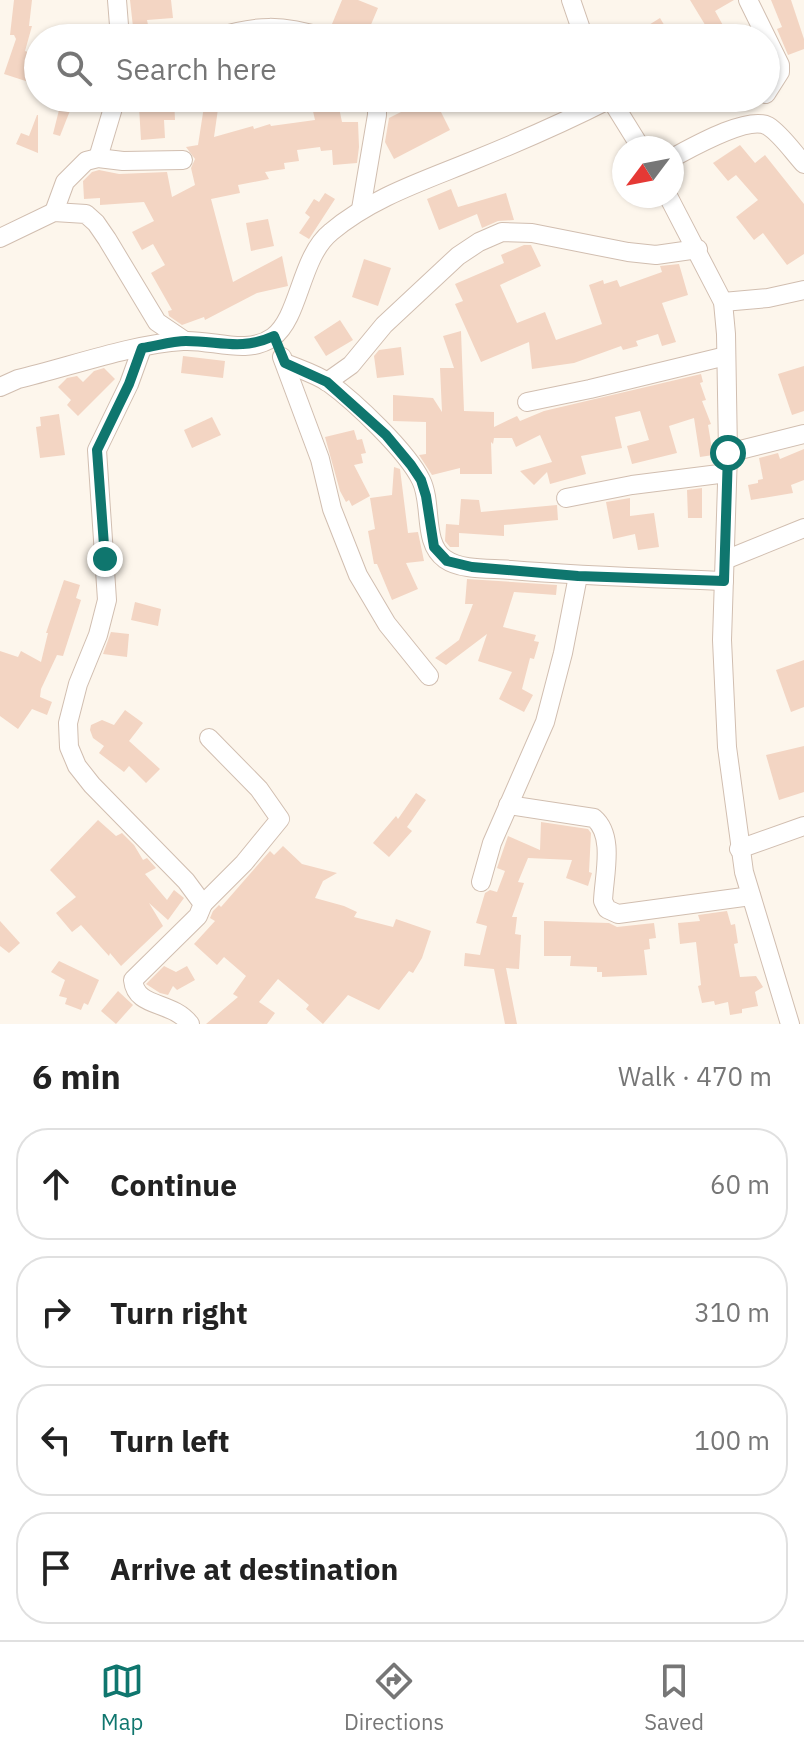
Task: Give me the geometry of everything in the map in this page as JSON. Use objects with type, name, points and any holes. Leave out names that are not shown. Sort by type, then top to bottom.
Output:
[{"type":"street","points":[[117,0],[119,24]]},
{"type":"street","points":[[571,0],[579,24]]},
{"type":"street","points":[[748,0],[760,24]]},
{"type":"street","points":[[98,158],[112,112]]},
{"type":"street","points":[[361,209],[377,112]]},
{"type":"street","points":[[0,387],[18,379],[142,348],[185,341],[236,346],[274,336],[289,315],[305,270],[327,234],[361,209],[583,112]]},
{"type":"street","points":[[619,112],[634,136]]},
{"type":"street","points":[[755,123],[759,112]]},
{"type":"street","points":[[684,152],[755,123],[769,127],[804,164]]},
{"type":"street","points":[[54,212],[65,182],[86,161],[98,158],[123,161],[183,160]]},
{"type":"street","points":[[675,208],[723,302],[728,453],[722,640],[727,733],[739,849],[790,1024]]},
{"type":"street","points":[[0,238],[54,212],[86,214],[96,223],[157,322],[185,341]]},
{"type":"street","points":[[327,382],[351,365],[393,316],[458,256],[502,232],[532,233],[656,255],[698,249]]},
{"type":"street","points":[[723,302],[768,298],[804,290]]},
{"type":"street","points":[[274,336],[320,459],[332,509],[358,575],[387,624],[429,676]]},
{"type":"street","points":[[142,348],[129,384],[97,450],[107,600],[98,635],[78,684],[68,723],[69,747],[77,766],[92,785],[186,881],[203,904]]},
{"type":"street","points":[[527,402],[726,356]]},
{"type":"street","points":[[285,363],[327,382],[386,435],[421,480],[434,547],[447,561],[472,567],[578,576],[724,581]]},
{"type":"street","points":[[728,453],[804,434]]},
{"type":"street","points":[[566,498],[632,485],[727,473]]},
{"type":"street","points":[[725,560],[804,528]]},
{"type":"street","points":[[481,882],[492,843],[545,722],[578,576]]},
{"type":"street","points":[[190,1024],[175,1009],[141,997],[134,988],[133,980],[198,916],[203,904],[244,863],[280,819],[259,789],[209,738]]},
{"type":"street","points":[[508,805],[594,818],[603,826],[606,837],[603,901],[607,909],[618,914],[751,896]]},
{"type":"street","points":[[739,849],[804,826]]},
{"type":"building","points":[[14,0],[32,0],[29,24],[24,24],[24,80],[4,74],[16,39],[10,35]]},
{"type":"building","points":[[130,0],[171,0],[173,18],[133,24]]},
{"type":"building","points":[[342,0],[358,0],[378,8],[371,24],[332,24]]},
{"type":"building","points":[[690,0],[734,0],[715,11],[722,24],[705,24]]},
{"type":"building","points":[[771,0],[791,0],[804,39],[804,49],[788,55],[780,36],[782,27]]},
{"type":"building","points":[[58,112],[69,112],[60,136],[53,134]]},
{"type":"building","points":[[139,112],[175,112],[175,120],[164,120],[165,138],[141,140]]},
{"type":"building","points":[[203,112],[218,112],[214,137],[253,126],[254,129],[270,124],[315,120],[313,112],[340,112],[342,122],[358,122],[357,163],[333,165],[332,150],[321,151],[320,147],[297,150],[299,161],[284,163],[285,169],[265,172],[269,179],[238,185],[240,193],[211,199],[233,282],[282,256],[288,286],[257,293],[205,320],[204,317],[182,325],[169,316],[168,311],[172,310],[151,273],[165,265],[153,244],[142,250],[132,232],[154,221],[144,202],[100,205],[100,198],[84,199],[83,181],[99,170],[119,174],[167,172],[172,197],[195,185],[191,168],[195,159],[186,147],[198,145]]},
{"type":"building","points":[[401,112],[441,112],[450,130],[394,159],[385,142],[389,118]]},
{"type":"building","points":[[37,115],[38,153],[16,144],[21,133],[29,136]]},
{"type":"building","points":[[740,145],[755,163],[765,155],[804,204],[804,254],[787,265],[763,233],[754,240],[736,217],[758,200],[736,175],[728,181],[713,163]]},
{"type":"building","points":[[451,189],[458,207],[506,193],[514,220],[498,221],[482,228],[477,214],[439,230],[427,199]]},
{"type":"building","points":[[325,193],[335,199],[309,239],[299,233],[310,217],[305,213],[314,199],[319,202]]},
{"type":"building","points":[[268,219],[274,246],[251,251],[246,223]]},
{"type":"building","points":[[531,245],[541,266],[500,285],[517,323],[545,312],[556,340],[602,324],[589,285],[603,280],[604,284],[617,280],[620,287],[662,272],[660,266],[679,264],[688,295],[662,303],[676,342],[662,346],[658,334],[636,341],[638,346],[623,350],[621,346],[574,363],[532,369],[529,342],[481,362],[455,304],[463,301],[455,284],[504,263],[501,255]]},
{"type":"building","points":[[364,259],[391,268],[378,306],[352,297]]},
{"type":"building","points":[[340,320],[353,340],[326,356],[314,337]]},
{"type":"building","points":[[461,331],[464,411],[494,412],[494,427],[517,416],[520,421],[544,411],[701,374],[703,382],[700,383],[706,400],[702,401],[711,424],[708,425],[713,455],[700,457],[694,418],[669,426],[677,453],[632,464],[627,446],[649,440],[640,411],[615,417],[622,448],[581,456],[586,474],[550,484],[547,472],[534,485],[520,471],[552,462],[540,435],[516,447],[512,438],[494,438],[493,444],[491,442],[492,474],[460,474],[460,468],[432,475],[419,455],[426,454],[426,422],[393,421],[393,395],[433,398],[442,412],[440,368],[454,368],[443,336]]},
{"type":"building","points":[[401,347],[404,375],[377,378],[374,356],[379,350]]},
{"type":"building","points":[[183,356],[225,361],[223,378],[181,373]]},
{"type":"building","points":[[804,366],[804,411],[792,415],[778,374]]},
{"type":"building","points":[[104,368],[115,379],[78,416],[67,405],[71,400],[58,387],[67,378],[77,376],[83,382],[94,371]]},
{"type":"building","points":[[59,414],[65,455],[40,458],[36,427],[41,426],[40,417]]},
{"type":"building","points":[[212,417],[221,435],[192,448],[184,430]]},
{"type":"building","points":[[354,430],[357,440],[362,439],[366,453],[361,454],[363,463],[354,465],[370,496],[352,506],[340,491],[325,437]]},
{"type":"building","points":[[804,449],[804,480],[791,485],[793,493],[751,500],[748,485],[763,479],[759,458],[778,453],[780,459]]},
{"type":"building","points":[[394,467],[400,469],[408,533],[418,532],[424,561],[406,563],[418,589],[392,600],[377,564],[374,564],[368,531],[375,529],[370,498],[392,495]]},
{"type":"building","points":[[702,488],[702,518],[688,518],[687,490]]},
{"type":"building","points":[[630,498],[630,516],[654,513],[659,547],[638,550],[635,534],[613,539],[606,502]]},
{"type":"building","points":[[461,499],[479,500],[481,512],[557,505],[558,520],[504,525],[504,536],[459,533],[459,547],[450,547],[445,541],[446,524],[459,525]]},
{"type":"building","points":[[467,579],[557,585],[556,595],[514,592],[503,627],[536,635],[534,641],[539,642],[534,659],[530,658],[522,689],[533,695],[524,712],[499,699],[512,672],[478,661],[487,634],[446,665],[435,658],[459,640],[473,604],[465,604]]},
{"type":"building","points":[[64,580],[80,585],[76,598],[81,600],[63,656],[57,655],[41,689],[40,697],[52,702],[47,715],[32,709],[18,729],[0,716],[0,651],[18,657],[21,651],[41,662],[46,633]]},
{"type":"building","points":[[135,602],[161,609],[158,626],[131,620]]},
{"type":"building","points":[[111,632],[129,634],[127,657],[103,654]]},
{"type":"building","points":[[804,660],[804,707],[791,712],[776,670]]},
{"type":"building","points":[[125,710],[143,723],[129,741],[160,769],[146,783],[129,766],[124,772],[99,753],[104,746],[93,738],[90,730],[91,725],[102,720],[114,725]]},
{"type":"building","points":[[804,746],[804,792],[779,800],[766,755]]},
{"type":"building","points":[[416,793],[426,800],[407,827],[412,831],[389,857],[373,843],[396,816],[398,819]]},
{"type":"building","points":[[98,820],[116,836],[122,833],[143,860],[147,858],[156,868],[145,874],[167,900],[174,890],[184,898],[168,920],[149,903],[163,926],[121,966],[81,925],[72,932],[56,913],[76,897],[50,870]]},
{"type":"building","points":[[541,822],[588,829],[591,833],[589,872],[592,873],[588,886],[566,878],[572,860],[528,858],[518,882],[524,883],[512,917],[517,917],[515,934],[521,935],[519,969],[506,968],[517,1024],[505,1024],[494,969],[464,966],[465,953],[480,955],[487,926],[476,923],[485,893],[490,890],[497,892],[505,871],[497,868],[508,836],[540,850]]},
{"type":"building","points":[[283,846],[302,864],[337,873],[323,881],[315,898],[357,912],[354,917],[393,927],[396,919],[431,931],[422,958],[413,973],[409,971],[379,1010],[348,995],[323,1024],[306,1009],[309,1005],[278,979],[259,1002],[275,1013],[267,1024],[206,1024],[238,997],[233,994],[246,976],[224,957],[217,965],[194,944],[215,921],[210,918],[213,911],[219,905],[221,907],[270,851],[274,855]]},
{"type":"building","points":[[727,911],[731,925],[735,924],[738,943],[734,944],[740,977],[756,976],[763,987],[755,992],[758,1006],[730,1015],[728,1002],[715,1005],[714,1001],[702,1003],[696,942],[680,944],[678,923],[700,921],[698,915]]},
{"type":"building","points":[[0,921],[20,943],[9,953],[0,946]]},
{"type":"building","points":[[544,921],[609,923],[617,927],[654,923],[656,938],[649,939],[650,949],[644,950],[647,975],[602,977],[597,967],[570,966],[571,956],[544,956]]},
{"type":"building","points":[[59,961],[99,980],[88,1005],[84,1003],[81,1010],[65,1004],[67,998],[59,996],[65,980],[51,972]]},
{"type":"building","points":[[164,966],[176,972],[187,966],[195,980],[177,990],[173,986],[168,995],[160,993],[146,984]]},
{"type":"building","points":[[118,991],[133,1005],[116,1024],[101,1011]]},
{"type":"route","points":[[105,559],[97,450],[129,384],[142,348],[185,341],[236,346],[274,336],[285,363],[327,382],[386,435],[421,480],[434,547],[447,561],[472,567],[578,576],[724,581],[728,453]]}]
